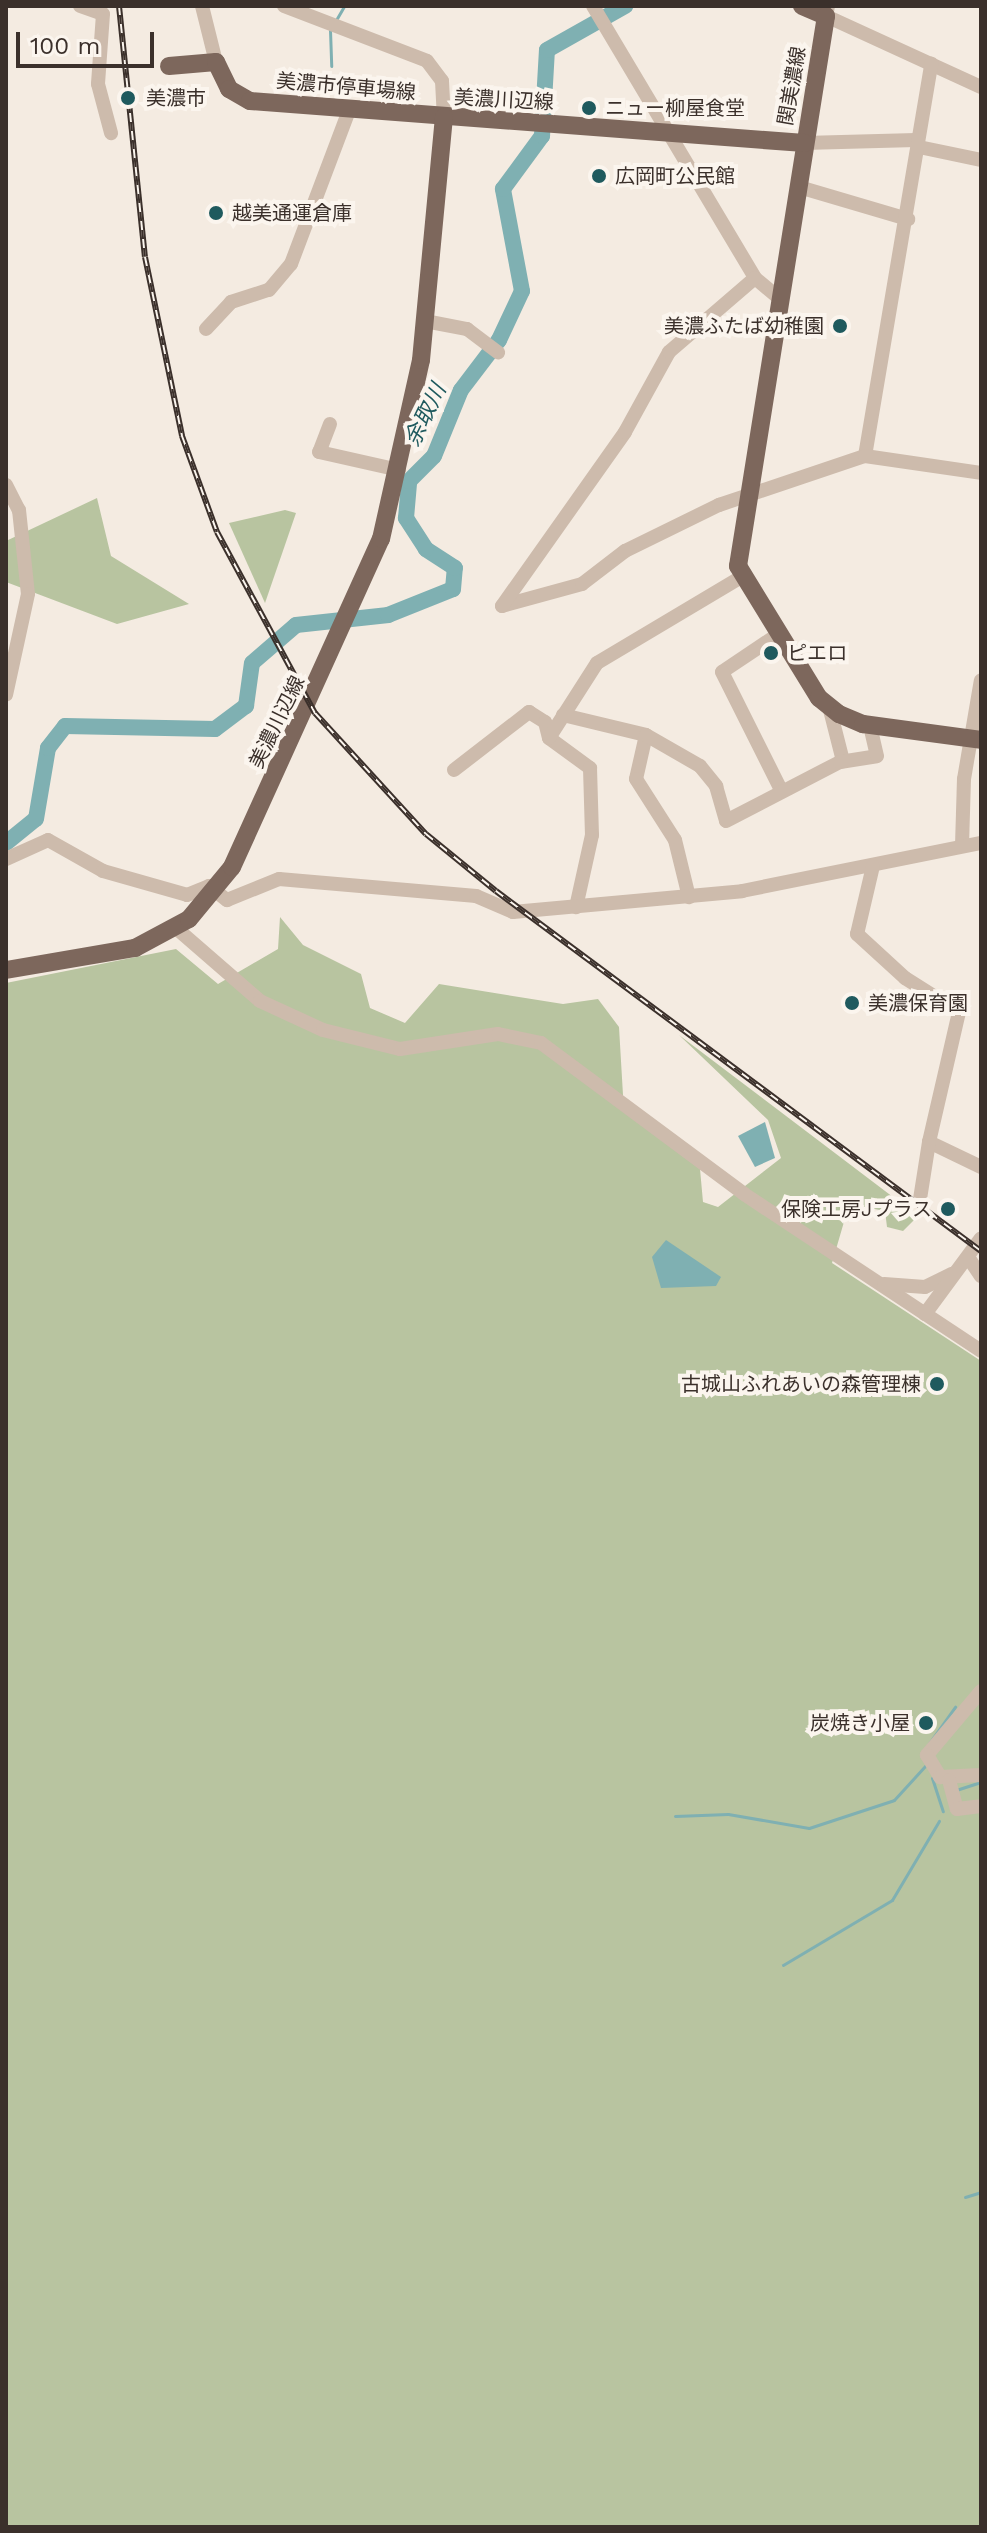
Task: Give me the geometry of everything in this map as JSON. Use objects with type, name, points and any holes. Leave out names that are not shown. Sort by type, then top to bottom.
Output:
[{"type":"main road","points":[[802,6],[827,11]]},
{"type":"main road","name":"関美濃線","points":[[804,143],[827,11]]},
{"type":"main road","points":[[169,66],[216,62]]},
{"type":"main road","name":"美濃市停車場線","points":[[216,62],[238,98],[444,117]]},
{"type":"main road","name":"美濃川辺線","points":[[6,970],[135,948],[176,928],[214,892],[343,635],[358,599],[399,470],[425,321],[444,117],[804,143]]},
{"type":"main road","points":[[804,143],[749,492],[741,577],[777,635],[829,706],[870,725],[976,739]]},
{"type":"street","points":[[80,6],[103,14],[98,84],[111,133]]},
{"type":"street","points":[[202,6],[216,62]]},
{"type":"street","points":[[284,6],[324,18],[433,67],[442,81],[444,117]]},
{"type":"street","points":[[827,11],[981,87]]},
{"type":"street","points":[[598,14],[755,278],[780,299]]},
{"type":"street","points":[[865,456],[908,219],[931,64]]},
{"type":"street","points":[[206,329],[231,302],[269,290],[291,264],[350,108]]},
{"type":"street","points":[[804,143],[917,144],[981,160]]},
{"type":"street","points":[[799,187],[908,219]]},
{"type":"street","points":[[755,278],[669,352],[625,432],[502,606],[582,584],[625,551],[749,492],[865,456],[981,473]]},
{"type":"street","points":[[425,321],[451,323],[492,347]]},
{"type":"street","points":[[330,424],[319,452],[399,470]]},
{"type":"street","points":[[6,485],[19,510],[28,594],[6,695]]},
{"type":"street","points":[[549,738],[597,663],[741,577]]},
{"type":"street","points":[[777,635],[722,672],[781,790]]},
{"type":"street","points":[[962,846],[981,680]]},
{"type":"street","points":[[829,706],[843,761]]},
{"type":"street","points":[[454,770],[529,712],[545,722],[549,738],[590,768],[592,835],[576,907]]},
{"type":"street","points":[[563,715],[646,735],[700,766],[716,786],[726,821],[781,790],[843,761],[877,756],[870,725]]},
{"type":"street","points":[[646,735],[636,779],[675,840],[689,897]]},
{"type":"street","points":[[6,859],[57,841],[103,871],[187,895],[209,886],[227,900],[279,879],[476,896],[513,912],[689,897],[873,866],[981,843]]},
{"type":"street","points":[[873,866],[857,934],[905,978],[959,1012],[929,1142],[920,1199]]},
{"type":"street","points":[[176,928],[260,1001],[323,1030],[400,1049],[498,1034],[541,1043],[876,1282],[981,1351]]},
{"type":"street","points":[[929,1142],[981,1167]]},
{"type":"street","points":[[925,1314],[981,1238]]},
{"type":"street","points":[[968,1257],[981,1276]]},
{"type":"street","points":[[876,1282],[925,1287],[958,1270]]},
{"type":"street","points":[[981,1691],[927,1755],[932,1770],[949,1780],[981,1775]]},
{"type":"street","points":[[949,1780],[957,1809],[981,1806]]},
{"type":"green space","points":[[97,498],[111,556],[189,604],[117,624],[6,582],[6,541]]},
{"type":"green space","points":[[285,510],[296,513],[265,603],[229,523]]},
{"type":"green space","points":[[280,917],[303,945],[361,974],[370,1008],[405,1023],[439,984],[563,1004],[598,999],[619,1027],[624,1112],[700,1169],[703,1202],[718,1207],[781,1158],[768,1120],[679,1035],[918,1216],[903,1231],[887,1227],[885,1211],[864,1207],[846,1215],[832,1263],[981,1361],[981,2527],[6,2527],[6,983],[176,949],[218,984],[278,949]]},
{"type":"water","points":[[765,1122],[775,1158],[755,1167],[738,1136]]},
{"type":"water","points":[[666,1240],[721,1277],[716,1286],[661,1288],[652,1257]]},
{"type":"waterway","points":[[336,20],[344,6]]},
{"type":"waterway","name":"余取川","points":[[6,843],[36,819],[48,748],[65,726],[215,729],[246,706],[252,663],[296,625],[388,615],[453,589],[455,568],[426,549],[406,518],[409,481],[434,456],[461,390],[499,340],[522,291],[503,189],[542,136],[547,50],[625,6]]},
{"type":"waterway","points":[[330,30],[331,66]]},
{"type":"waterway","points":[[925,1749],[955,1707]]},
{"type":"waterway","points":[[675,1816],[728,1814],[809,1828],[894,1800],[926,1765]]},
{"type":"waterway","points":[[932,1778],[943,1811]]},
{"type":"waterway","points":[[956,1790],[981,1782]]},
{"type":"waterway","points":[[783,1965],[892,1900],[939,1821]]},
{"type":"waterway","points":[[965,2197],[981,2192]]},
{"type":"railway","points":[[119,6],[145,257],[182,436],[217,532],[315,713],[426,834],[496,891],[981,1251]]},
{"type":"place","name":"美濃市","points":[[128,98]]},
{"type":"place","name":"ニュー柳屋食堂","points":[[589,108]]},
{"type":"place","name":"広岡町公民館","points":[[599,176]]},
{"type":"place","name":"越美通運倉庫","points":[[216,213]]},
{"type":"place","name":"美濃ふたば幼稚園","points":[[840,326]]},
{"type":"place","name":"ピエロ","points":[[771,653]]},
{"type":"place","name":"美濃保育園","points":[[852,1003]]},
{"type":"place","name":"保険工房Jプラス","points":[[948,1209]]},
{"type":"place","name":"古城山ふれあいの森管理棟","points":[[937,1384]]},
{"type":"place","name":"炭焼き小屋","points":[[926,1723]]}]
